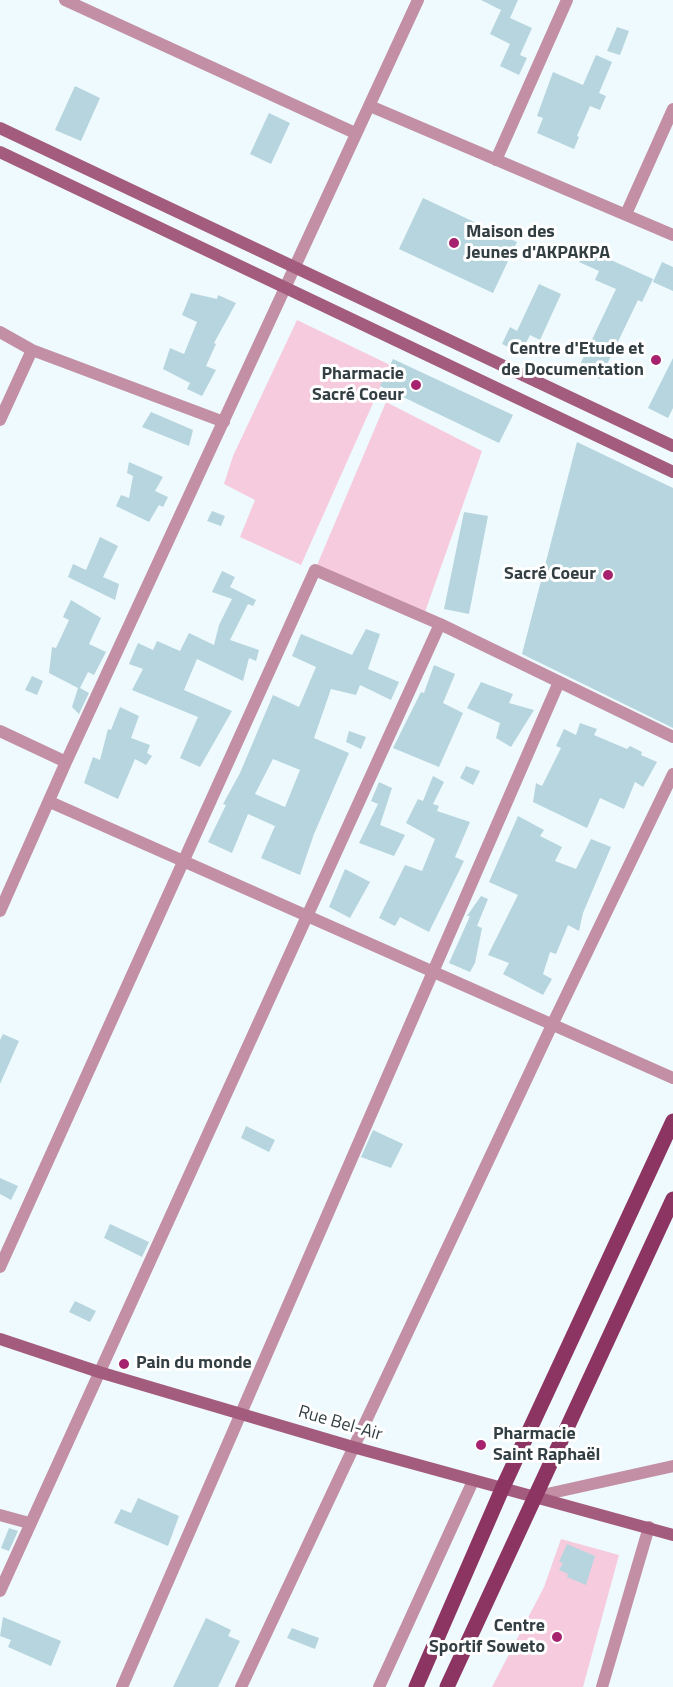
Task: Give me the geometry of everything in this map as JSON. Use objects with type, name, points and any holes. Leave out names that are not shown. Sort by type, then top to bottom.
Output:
[{"type":"main road","points":[[0,129],[673,446]]},
{"type":"main road","points":[[0,152],[673,472]]},
{"type":"main road","points":[[416,1687],[503,1487],[673,1121]]},
{"type":"main road","points":[[447,1687],[538,1496],[673,1199]]},
{"type":"main road","name":"Rue Bel-Air","points":[[0,1339],[99,1372],[352,1447],[538,1496],[673,1535]]},
{"type":"street","points":[[65,0],[356,133]]},
{"type":"street","points":[[0,911],[66,762],[418,0]]},
{"type":"street","points":[[496,160],[567,0]]},
{"type":"street","points":[[370,106],[673,235]]},
{"type":"street","points":[[626,214],[673,109]]},
{"type":"street","points":[[0,332],[32,350],[224,422]]},
{"type":"street","points":[[0,420],[32,350]]},
{"type":"street","points":[[0,1266],[315,570],[440,624],[673,737]]},
{"type":"street","points":[[0,1592],[29,1523],[440,624]]},
{"type":"street","points":[[122,1687],[559,682]]},
{"type":"street","points":[[0,731],[66,762]]},
{"type":"street","points":[[241,1687],[352,1447],[673,774]]},
{"type":"street","points":[[50,802],[673,1078]]},
{"type":"street","points":[[538,1496],[673,1466]]},
{"type":"street","points":[[379,1687],[454,1527],[473,1480]]},
{"type":"street","points":[[0,1515],[29,1523]]},
{"type":"street","points":[[602,1687],[649,1527]]},
{"type":"shaded area","points":[[297,320],[390,365],[301,565],[240,537],[255,500],[224,484],[233,456]]},
{"type":"shaded area","points":[[386,402],[482,451],[425,612],[315,570]]},
{"type":"shaded area","name":"Centre Sportif Soweto","points":[[561,1539],[619,1555],[583,1687],[492,1687],[544,1587]]},
{"type":"building","points":[[481,0],[518,0],[510,18],[532,28],[520,55],[527,58],[519,75],[500,66],[510,44],[490,34],[501,10]]},
{"type":"building","points":[[617,27],[629,31],[620,55],[607,51]]},
{"type":"building","points":[[596,55],[612,62],[599,93],[606,96],[600,110],[590,106],[574,149],[537,133],[543,118],[537,116],[553,72],[583,85]]},
{"type":"building","points":[[75,86],[100,98],[81,141],[55,130]]},
{"type":"building","points":[[269,113],[290,123],[271,164],[250,154]]},
{"type":"building","points":[[423,198],[517,242],[493,293],[399,249]]},
{"type":"building","points":[[587,244],[604,252],[602,256],[653,279],[642,302],[638,300],[600,379],[578,369],[616,289],[595,280],[599,271],[579,262]]},
{"type":"building","points":[[662,262],[673,267],[673,291],[653,282]]},
{"type":"building","points":[[539,284],[561,294],[540,340],[530,335],[521,353],[502,344],[510,327],[517,331]]},
{"type":"building","points":[[191,293],[217,299],[218,295],[236,303],[214,343],[216,344],[206,366],[216,370],[202,396],[187,389],[190,383],[163,369],[170,348],[184,354],[197,322],[182,315]]},
{"type":"building","points":[[673,358],[673,408],[668,418],[648,408]]},
{"type":"building","points":[[393,359],[513,415],[499,443],[380,386]]},
{"type":"building","points":[[151,412],[193,430],[189,446],[142,427]]},
{"type":"building","name":"Sacré Coeur","points":[[577,442],[673,488],[673,728],[522,654]]},
{"type":"building","points":[[129,462],[163,477],[155,491],[168,497],[163,507],[159,505],[149,522],[116,506],[121,495],[129,498],[133,476],[127,473]]},
{"type":"building","points":[[212,511],[225,516],[221,526],[207,521]]},
{"type":"building","points":[[464,512],[488,516],[469,614],[444,609]]},
{"type":"building","points":[[100,537],[118,546],[103,577],[119,584],[115,600],[68,577],[73,564],[86,570]]},
{"type":"building","points":[[222,571],[235,577],[230,587],[256,600],[253,606],[248,604],[230,640],[259,650],[256,661],[249,658],[243,681],[197,659],[184,690],[232,711],[200,767],[180,758],[198,717],[132,690],[143,669],[129,664],[138,643],[153,650],[157,641],[180,651],[189,633],[214,645],[219,625],[232,599],[212,592]]},
{"type":"building","points":[[71,600],[101,618],[89,644],[106,652],[94,675],[88,672],[80,688],[89,693],[79,714],[72,707],[78,688],[49,673],[52,647],[56,648],[69,620],[63,617]]},
{"type":"building","points":[[366,629],[380,634],[368,669],[399,682],[391,700],[360,685],[356,695],[331,689],[314,738],[349,753],[314,834],[300,875],[261,858],[275,826],[248,814],[232,853],[208,842],[273,695],[299,707],[316,667],[292,656],[301,634],[352,655]],"holes":[[[273,759],[300,770],[285,807],[255,794]]]},
{"type":"building","points":[[434,665],[455,674],[443,703],[463,713],[439,767],[393,748],[421,692],[424,693]]},
{"type":"building","points":[[32,676],[43,681],[37,695],[25,690]]},
{"type":"building","points":[[481,682],[513,694],[509,703],[534,710],[511,747],[496,738],[500,723],[467,708]]},
{"type":"building","points":[[120,707],[139,716],[131,738],[150,745],[147,753],[152,756],[146,765],[135,759],[118,799],[84,783],[93,757],[100,760],[108,729],[111,730]]},
{"type":"building","points":[[580,723],[597,729],[594,735],[627,749],[630,746],[642,752],[641,755],[657,762],[643,787],[635,782],[624,809],[600,798],[587,828],[533,802],[536,783],[542,786],[561,748],[556,746],[564,729],[576,735]]},
{"type":"building","points":[[349,731],[366,737],[361,749],[346,742]]},
{"type":"building","points":[[466,766],[480,771],[473,785],[460,778]]},
{"type":"building","points":[[433,776],[444,782],[433,804],[439,806],[437,811],[470,822],[455,857],[464,861],[429,932],[400,917],[395,926],[379,918],[405,865],[422,871],[435,839],[406,823],[418,799],[423,801]]},
{"type":"building","points":[[379,782],[392,788],[380,825],[405,835],[394,856],[359,843],[378,804],[371,801]]},
{"type":"building","points":[[518,816],[544,830],[540,836],[562,847],[555,861],[576,869],[591,839],[611,847],[583,913],[579,931],[568,925],[556,954],[550,952],[543,974],[552,979],[543,995],[503,974],[509,963],[488,955],[518,895],[489,882]]},
{"type":"building","points":[[345,869],[370,882],[350,918],[329,907]]},
{"type":"building","points":[[481,896],[488,899],[477,926],[482,928],[475,963],[470,972],[449,963],[470,916],[467,916]]},
{"type":"building","points":[[3,1034],[19,1041],[0,1084],[0,1040]]},
{"type":"building","points":[[246,1126],[275,1140],[269,1152],[241,1138]]},
{"type":"building","points":[[373,1130],[403,1144],[391,1168],[361,1157]]},
{"type":"building","points":[[0,1178],[18,1186],[11,1200],[0,1194]]},
{"type":"building","points":[[110,1224],[149,1242],[142,1257],[104,1238]]},
{"type":"building","points":[[75,1301],[96,1311],[90,1322],[69,1312]]},
{"type":"building","points":[[138,1498],[179,1516],[168,1546],[114,1523],[121,1509],[131,1513]]},
{"type":"building","points":[[9,1528],[18,1531],[9,1551],[1,1548]]},
{"type":"building","points":[[567,1544],[595,1556],[586,1585],[567,1577],[568,1574],[559,1570],[563,1563],[559,1562]]},
{"type":"building","points":[[3,1617],[61,1641],[51,1666],[8,1647],[11,1640],[0,1636]]},
{"type":"building","points":[[206,1618],[231,1630],[228,1636],[240,1641],[218,1687],[173,1687]]},
{"type":"building","points":[[292,1628],[319,1638],[315,1649],[287,1638]]},
{"type":"place","name":"Maison des Jeunes d'AKPAKPA","points":[[454,243]]},
{"type":"place","name":"Centre d'Etude et de Documentation","points":[[656,360]]},
{"type":"place","name":"Pharmacie Sacré Coeur","points":[[416,385]]},
{"type":"place","name":"Sacré Coeur","points":[[608,575]]},
{"type":"place","name":"Pain du monde","points":[[124,1364]]},
{"type":"place","name":"Pharmacie Saint Raphaël","points":[[481,1445]]},
{"type":"place","name":"Centre Sportif Soweto","points":[[557,1637]]}]
